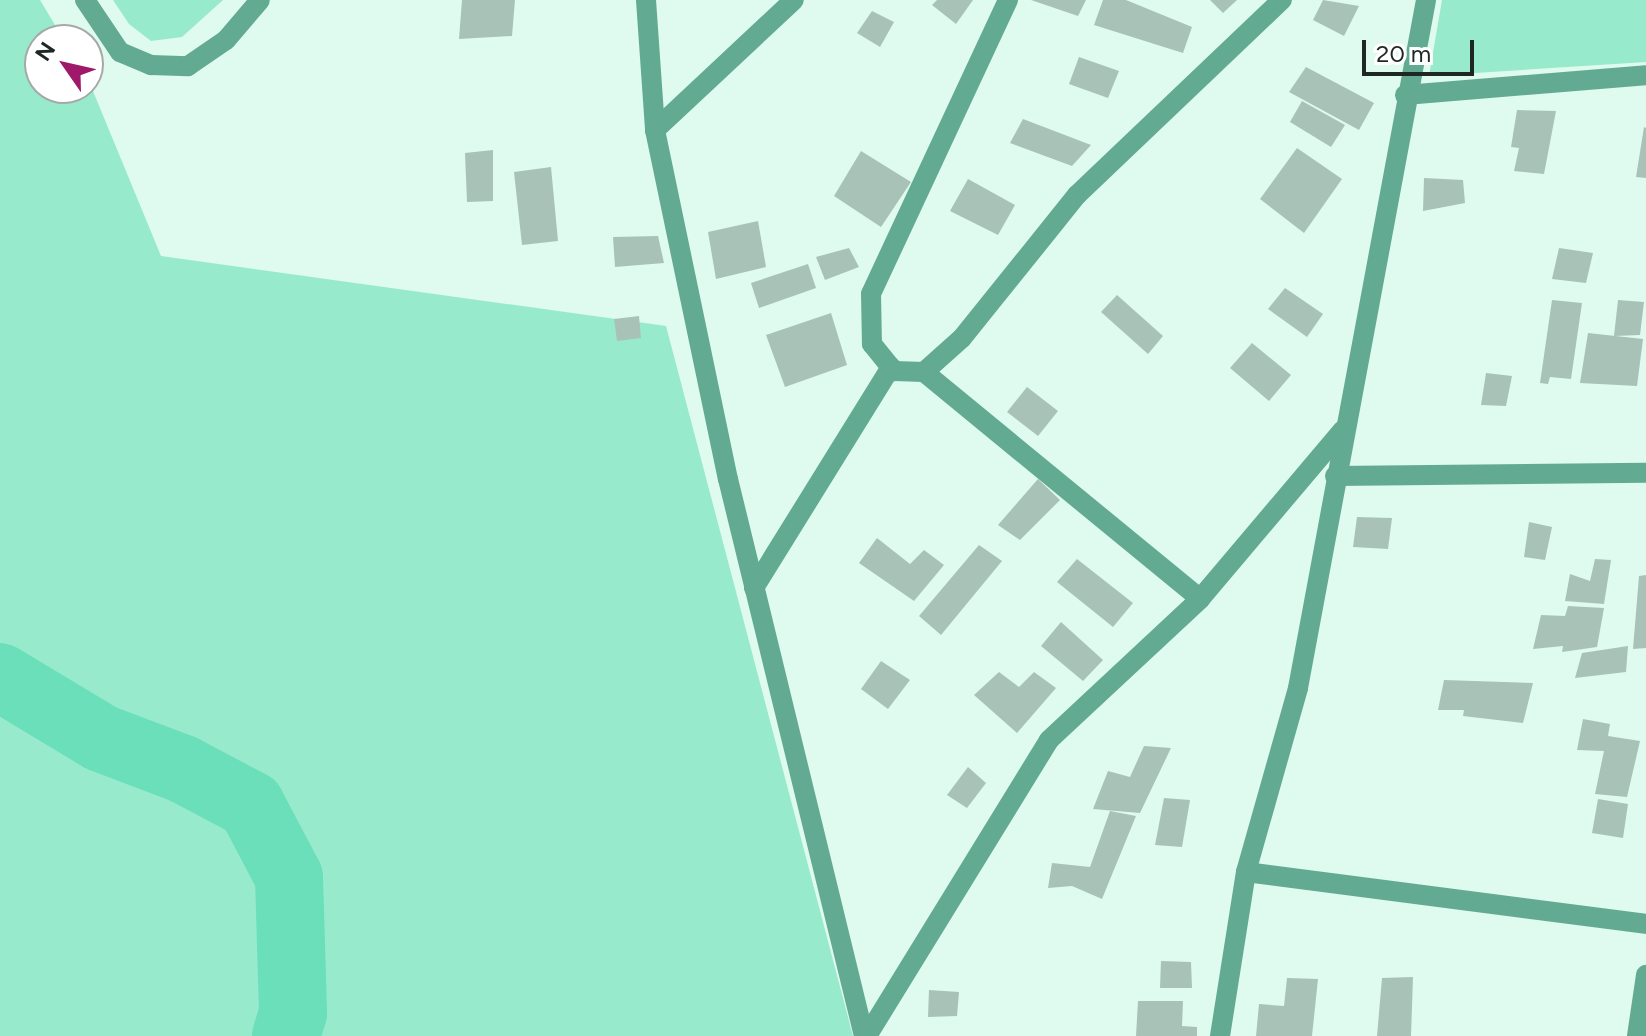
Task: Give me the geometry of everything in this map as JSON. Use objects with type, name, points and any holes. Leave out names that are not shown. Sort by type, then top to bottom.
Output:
[{"type":"street","points":[[85,0],[120,52],[151,65],[188,66],[226,40],[260,0]]},
{"type":"street","points":[[646,0],[655,130],[754,588],[866,1036]]},
{"type":"street","points":[[655,130],[794,0]]},
{"type":"street","points":[[1008,0],[871,294],[872,344],[891,367],[924,372],[1200,599]]},
{"type":"street","points":[[924,372],[962,338],[1077,195],[1282,0]]},
{"type":"street","points":[[1220,1036],[1246,872],[1298,688],[1405,95],[1426,0]]},
{"type":"street","points":[[1405,95],[1646,75]]},
{"type":"street","points":[[754,588],[891,367]]},
{"type":"street","points":[[866,1036],[1049,740],[1200,599],[1343,429]]},
{"type":"street","points":[[1335,476],[1646,473]]},
{"type":"street","points":[[1246,872],[1646,924]]},
{"type":"street","points":[[1637,1036],[1646,975]]},
{"type":"green space","points":[[0,0],[40,0],[54,24],[24,24],[24,104],[98,104],[161,256],[666,326],[853,1036],[0,1036]]},
{"type":"green space","points":[[113,0],[223,0],[182,37],[151,41],[129,24]]},
{"type":"green space","points":[[1442,0],[1646,0],[1646,62],[1429,76]]},
{"type":"building","points":[[462,0],[515,0],[512,36],[459,39]]},
{"type":"building","points":[[937,0],[973,0],[956,24],[932,5]]},
{"type":"building","points":[[1031,0],[1086,0],[1078,16]]},
{"type":"building","points":[[1103,0],[1126,0],[1192,27],[1183,53],[1094,25]]},
{"type":"building","points":[[1210,0],[1237,0],[1223,13]]},
{"type":"building","points":[[1323,0],[1359,6],[1344,36],[1313,20]]},
{"type":"building","points":[[872,11],[894,22],[880,47],[857,33]]},
{"type":"building","points":[[1079,57],[1119,71],[1108,98],[1069,84]]},
{"type":"building","points":[[1306,67],[1374,103],[1359,130],[1289,92]]},
{"type":"building","points":[[1302,101],[1345,125],[1331,147],[1290,122]]},
{"type":"building","points":[[1517,110],[1556,111],[1544,174],[1514,171],[1519,148],[1511,147]]},
{"type":"building","points":[[1023,119],[1091,145],[1072,166],[1010,143]]},
{"type":"building","points":[[1646,128],[1646,178],[1636,177]]},
{"type":"building","points":[[1297,148],[1342,179],[1304,233],[1260,199]]},
{"type":"building","points":[[493,150],[493,201],[467,202],[465,153]]},
{"type":"building","points":[[861,151],[911,182],[881,227],[834,196]]},
{"type":"building","points":[[551,167],[558,241],[522,245],[514,172]]},
{"type":"building","points":[[1424,178],[1463,180],[1465,203],[1423,211]]},
{"type":"building","points":[[968,179],[1015,205],[998,235],[950,211]]},
{"type":"building","points":[[758,221],[766,267],[716,279],[708,232]]},
{"type":"building","points":[[658,236],[664,263],[615,267],[613,237]]},
{"type":"building","points":[[849,248],[859,267],[825,280],[816,257]]},
{"type":"building","points":[[1559,248],[1593,253],[1586,283],[1552,279]]},
{"type":"building","points":[[808,264],[816,288],[759,308],[751,283]]},
{"type":"building","points":[[1285,288],[1323,314],[1307,337],[1268,309]]},
{"type":"building","points":[[1117,295],[1163,336],[1148,354],[1101,312]]},
{"type":"building","points":[[1552,300],[1582,303],[1571,379],[1550,377],[1548,384],[1540,383]]},
{"type":"building","points":[[1618,300],[1644,302],[1640,335],[1614,336]]},
{"type":"building","points":[[831,313],[847,365],[785,387],[766,335]]},
{"type":"building","points":[[639,316],[641,338],[617,341],[614,319]]},
{"type":"building","points":[[1588,333],[1643,339],[1637,386],[1580,383]]},
{"type":"building","points":[[1252,343],[1291,375],[1269,401],[1230,368]]},
{"type":"building","points":[[1486,373],[1512,376],[1506,406],[1481,405]]},
{"type":"building","points":[[1027,387],[1058,411],[1038,436],[1007,412]]},
{"type":"building","points":[[1038,479],[1060,500],[1020,540],[998,525]]},
{"type":"building","points":[[1357,517],[1392,518],[1388,549],[1353,547]]},
{"type":"building","points":[[1529,522],[1552,527],[1545,560],[1524,557]]},
{"type":"building","points":[[877,538],[910,564],[924,550],[944,565],[914,601],[859,563]]},
{"type":"building","points":[[979,545],[1002,561],[941,635],[919,616]]},
{"type":"building","points":[[1077,559],[1133,603],[1113,627],[1057,582]]},
{"type":"building","points":[[1595,559],[1611,560],[1604,604],[1565,601],[1570,574],[1590,581]]},
{"type":"building","points":[[1646,575],[1646,648],[1633,649],[1639,576]]},
{"type":"building","points":[[1568,606],[1604,608],[1597,647],[1562,652],[1563,646],[1533,649],[1541,615],[1565,616]]},
{"type":"building","points":[[1061,622],[1103,660],[1083,681],[1041,646]]},
{"type":"building","points":[[1628,646],[1626,672],[1575,678],[1582,653]]},
{"type":"building","points":[[881,661],[910,680],[888,709],[861,689]]},
{"type":"building","points":[[999,672],[1019,687],[1034,672],[1056,688],[1017,733],[974,695]]},
{"type":"building","points":[[1444,680],[1533,683],[1523,723],[1463,716],[1464,710],[1438,710]]},
{"type":"building","points":[[1583,719],[1610,724],[1608,736],[1640,741],[1627,797],[1595,794],[1604,751],[1577,750]]},
{"type":"building","points":[[1144,746],[1171,748],[1140,813],[1093,809],[1108,771],[1130,777]]},
{"type":"building","points":[[968,767],[986,783],[967,808],[947,795]]},
{"type":"building","points":[[1164,798],[1190,800],[1182,847],[1155,845]]},
{"type":"building","points":[[1598,799],[1628,804],[1623,838],[1592,833]]},
{"type":"building","points":[[1110,811],[1136,816],[1102,899],[1072,886],[1048,888],[1052,863],[1090,867]]},
{"type":"building","points":[[1161,961],[1191,962],[1192,988],[1160,988]]},
{"type":"building","points":[[1413,977],[1411,1036],[1377,1036],[1382,978]]},
{"type":"building","points":[[1287,978],[1318,979],[1312,1036],[1256,1036],[1259,1004],[1284,1006]]},
{"type":"building","points":[[929,990],[959,992],[957,1016],[928,1017]]},
{"type":"building","points":[[1138,1001],[1183,1001],[1182,1026],[1197,1027],[1197,1036],[1136,1036]]},
{"type":"waterway","points":[[0,677],[101,738],[183,769],[251,805],[289,877],[293,1013],[286,1036]]}]
